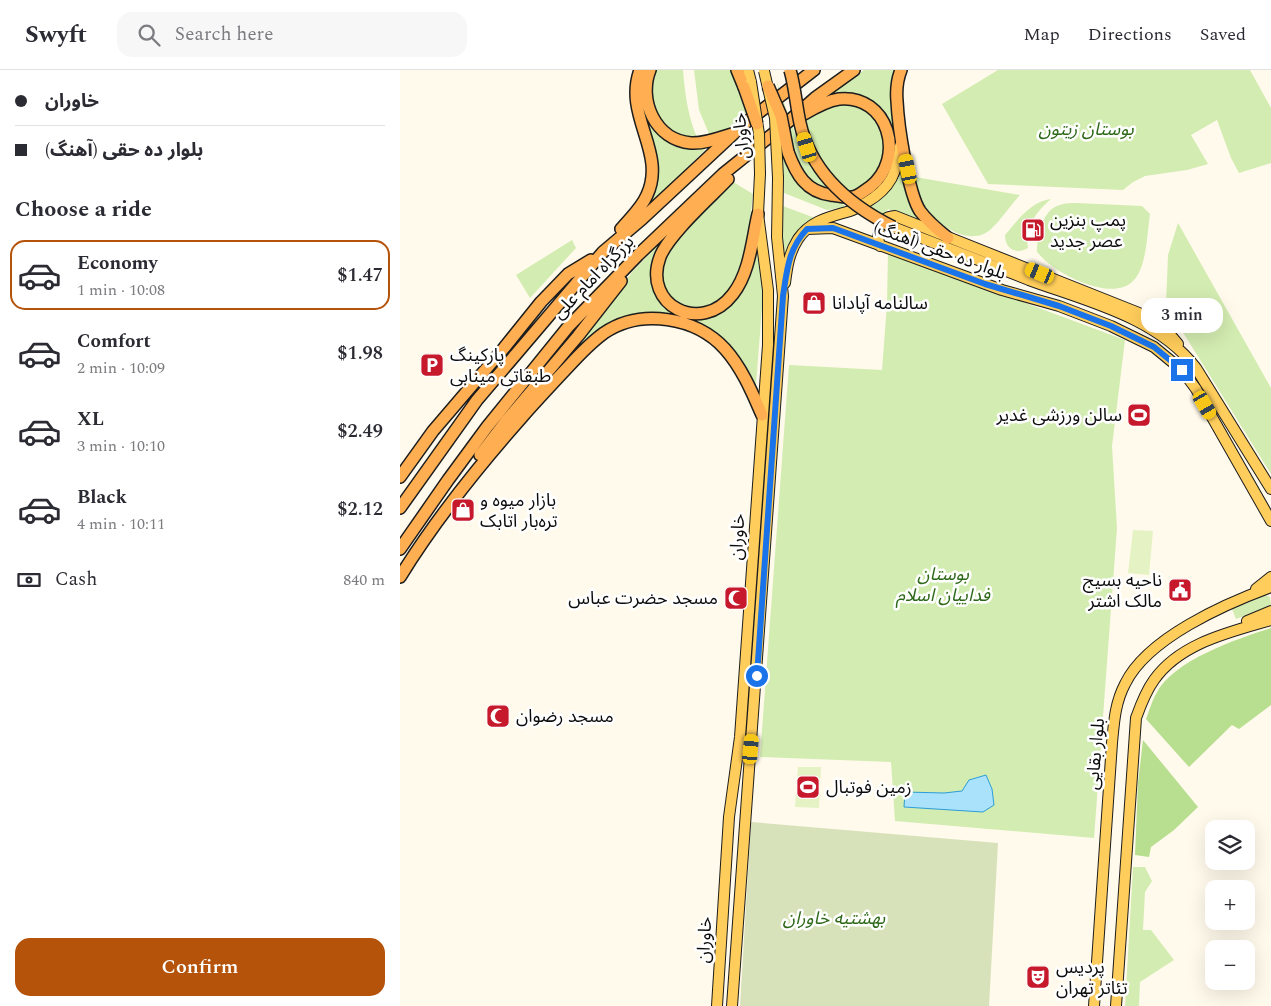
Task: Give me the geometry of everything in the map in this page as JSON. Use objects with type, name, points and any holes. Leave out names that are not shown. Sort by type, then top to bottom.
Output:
[{"type":"highway","points":[[400,477],[433,431],[541,302],[568,274],[603,252],[642,205],[652,181],[651,159],[634,94],[640,70]]},
{"type":"highway","points":[[650,70],[646,88],[647,106],[656,122],[668,133],[676,139],[692,143],[734,134]]},
{"type":"highway","points":[[737,70],[748,85],[757,124]]},
{"type":"highway","points":[[790,70],[800,124],[807,147],[818,166],[838,191],[866,213],[893,227]]},
{"type":"highway","name":"بزرگراه امام علی","points":[[400,549],[506,401],[568,328],[638,255],[723,174],[815,98],[854,70]]},
{"type":"highway","points":[[901,70],[897,87],[897,102],[913,194],[920,210],[933,226],[948,238]]},
{"type":"highway","name":"بزرگراه امام علی","points":[[400,508],[477,400],[603,252],[642,219],[734,134],[811,72]]},
{"type":"highway","points":[[768,86],[781,116],[788,152],[797,173],[801,180],[814,190],[825,194],[854,197],[871,186],[880,176],[889,160],[890,146],[887,131],[880,117],[857,101],[847,99],[830,101],[789,121]]},
{"type":"highway","points":[[747,155],[728,179],[673,237],[664,251],[658,266],[658,278],[661,291],[669,303],[687,314],[695,314],[714,310],[733,294],[744,272],[758,214]]},
{"type":"highway","points":[[452,499],[466,474],[506,421],[618,286],[638,255]]},
{"type":"highway","points":[[400,577],[452,499],[524,415],[587,347],[617,326],[649,318],[669,320],[708,334],[726,350],[742,373],[762,415]]},
{"type":"main road","points":[[748,70],[748,85]]},
{"type":"main road","name":"خاوران","points":[[732,1006],[783,296],[777,237],[778,178],[775,118],[764,70]]},
{"type":"main road","name":"خاوران","points":[[717,1006],[724,880],[729,817],[740,737],[768,344],[768,290],[758,214],[760,148],[757,124]]},
{"type":"main road","points":[[783,296],[791,253],[799,238],[819,220],[851,210],[874,198],[883,190],[893,178],[897,168],[902,137]]},
{"type":"main road","points":[[880,246],[877,232],[879,226],[891,216],[972,245],[1154,318],[1169,333],[1184,354]]},
{"type":"main road","name":"بلوار ده حقی (آهنگ)","points":[[893,227],[1142,324],[1184,354],[1204,380],[1271,489]]},
{"type":"main road","name":"بلوار ده حقی (آهنگ)","points":[[807,229],[833,228],[1002,290],[1059,306],[1111,326],[1154,347],[1182,370],[1196,389],[1271,521]]},
{"type":"main road","points":[[1244,598],[1271,577]]},
{"type":"main road","name":"بلوار بقایی","points":[[1094,1006],[1116,708],[1125,683],[1138,664],[1155,648],[1177,632],[1244,598],[1269,589]]},
{"type":"main road","points":[[1116,1006],[1136,718],[1145,694],[1165,666],[1181,654],[1232,627],[1271,611]]},
{"type":"main road","points":[[1213,638],[1271,620]]},
{"type":"green space","points":[[654,70],[683,70],[688,106],[698,140],[673,133],[652,111],[652,73]]},
{"type":"green space","points":[[694,70],[735,70],[748,112],[712,141],[699,110]]},
{"type":"green space","points":[[864,70],[897,70],[898,132],[894,163],[889,176],[879,189],[859,203],[893,145],[866,103],[817,104]]},
{"type":"green space","name":"بوستان زیتون","points":[[998,70],[1250,70],[1271,108],[1271,163],[1239,173],[1231,158],[1217,120],[1191,135],[1208,164],[1187,170],[1145,176],[1123,190],[988,184],[942,104]]},
{"type":"green space","points":[[776,79],[798,140],[822,182],[833,194],[825,192],[798,171]]},
{"type":"green space","points":[[639,99],[654,123],[702,145],[705,150],[647,207],[651,194]]},
{"type":"green space","points":[[842,102],[866,109],[881,123],[887,146],[877,176],[849,195],[835,182],[812,146],[802,117]]},
{"type":"green space","points":[[780,122],[794,174],[838,200],[846,207],[827,210],[784,193]]},
{"type":"green space","points":[[901,167],[929,227],[888,209],[883,217],[865,207]]},
{"type":"green space","points":[[915,177],[1020,195],[990,230],[982,235],[962,235],[943,225],[928,211],[920,197]]},
{"type":"green space","points":[[730,180],[753,194],[747,247],[740,275],[722,302],[692,311],[672,300],[662,283],[662,266],[673,243]]},
{"type":"green space","points":[[1051,199],[1032,220],[1027,240],[1028,248],[1015,251],[1009,247],[1005,240],[1005,235],[1014,224],[1025,212],[1037,204]]},
{"type":"green space","points":[[1062,204],[1142,206],[1150,214],[1146,250],[1141,268],[1133,281],[1125,287],[1103,288],[1078,281],[1056,269],[1037,252],[1042,224],[1049,212]]},
{"type":"green space","points":[[783,206],[815,218],[799,231],[790,243],[785,257],[784,278],[781,235]]},
{"type":"green space","points":[[690,212],[670,234],[657,253],[652,271],[656,293],[661,303],[668,310],[677,316],[687,319],[709,318],[722,312],[736,299],[751,275],[754,266],[755,239],[763,294],[756,385],[727,347],[681,320],[616,323],[493,443],[611,301],[632,272]]},
{"type":"green space","points":[[1178,223],[1271,388],[1271,474],[1166,305],[1168,255]]},
{"type":"green space","points":[[572,240],[576,248],[530,298],[516,275]]},
{"type":"green space","name":"بوستان فداییان اسلام","points":[[888,252],[1125,340],[1112,446],[1117,528],[1094,838],[895,821],[891,762],[760,757],[789,365],[882,370],[887,304]]},
{"type":"green space","points":[[1133,530],[1153,531],[1149,575],[1128,573]]},
{"type":"green space","points":[[1265,595],[1270,597],[1271,605],[1269,607],[1236,619],[1232,609]]},
{"type":"green space","points":[[1271,628],[1271,705],[1239,729],[1232,725],[1189,767],[1146,719],[1156,694],[1164,682],[1191,661],[1207,652]]},
{"type":"green space","points":[[1143,740],[1198,807],[1174,830],[1151,847],[1149,857],[1135,855],[1138,783]]},
{"type":"green space","name":"زمین فوتبال","points":[[798,767],[821,767],[819,808],[795,807]]},
{"type":"green space","name":"بهشتیه خاوران","points":[[751,822],[998,843],[989,1006],[740,1006]]},
{"type":"green space","points":[[1133,867],[1145,867],[1152,881],[1145,892],[1143,930],[1151,930],[1174,960],[1140,982],[1139,1006],[1125,1006]]},
{"type":"water","points":[[986,775],[992,789],[994,805],[983,812],[904,807],[905,792],[944,793],[962,791],[969,780]]},
{"type":"place","name":"پمپ بنزین عصر جدید","points":[[1033,230]]},
{"type":"place","name":"سالنامه آپادانا","points":[[814,303]]},
{"type":"place","name":"پارکینگ طبقاتی مینابی","points":[[432,365]]},
{"type":"place","name":"سالن ورزشی غدیر","points":[[1139,415]]},
{"type":"place","name":"بازار میوه و تره‌بار اتابک","points":[[463,510]]},
{"type":"place","name":"ناحیه بسیج مالک اشتر","points":[[1180,590]]},
{"type":"place","name":"مسجد حضرت عباس","points":[[736,598]]},
{"type":"place","name":"مسجد رضوان","points":[[498,716]]},
{"type":"place","name":"زمین فوتبال","points":[[808,787]]},
{"type":"place","name":"پردیس تئاتر تهران","points":[[1038,977]]},
{"type":"route","points":[[757,676],[783,296],[788,260],[794,246],[807,229],[833,228],[1002,290],[1059,306],[1111,326],[1154,347],[1182,370]]}]
